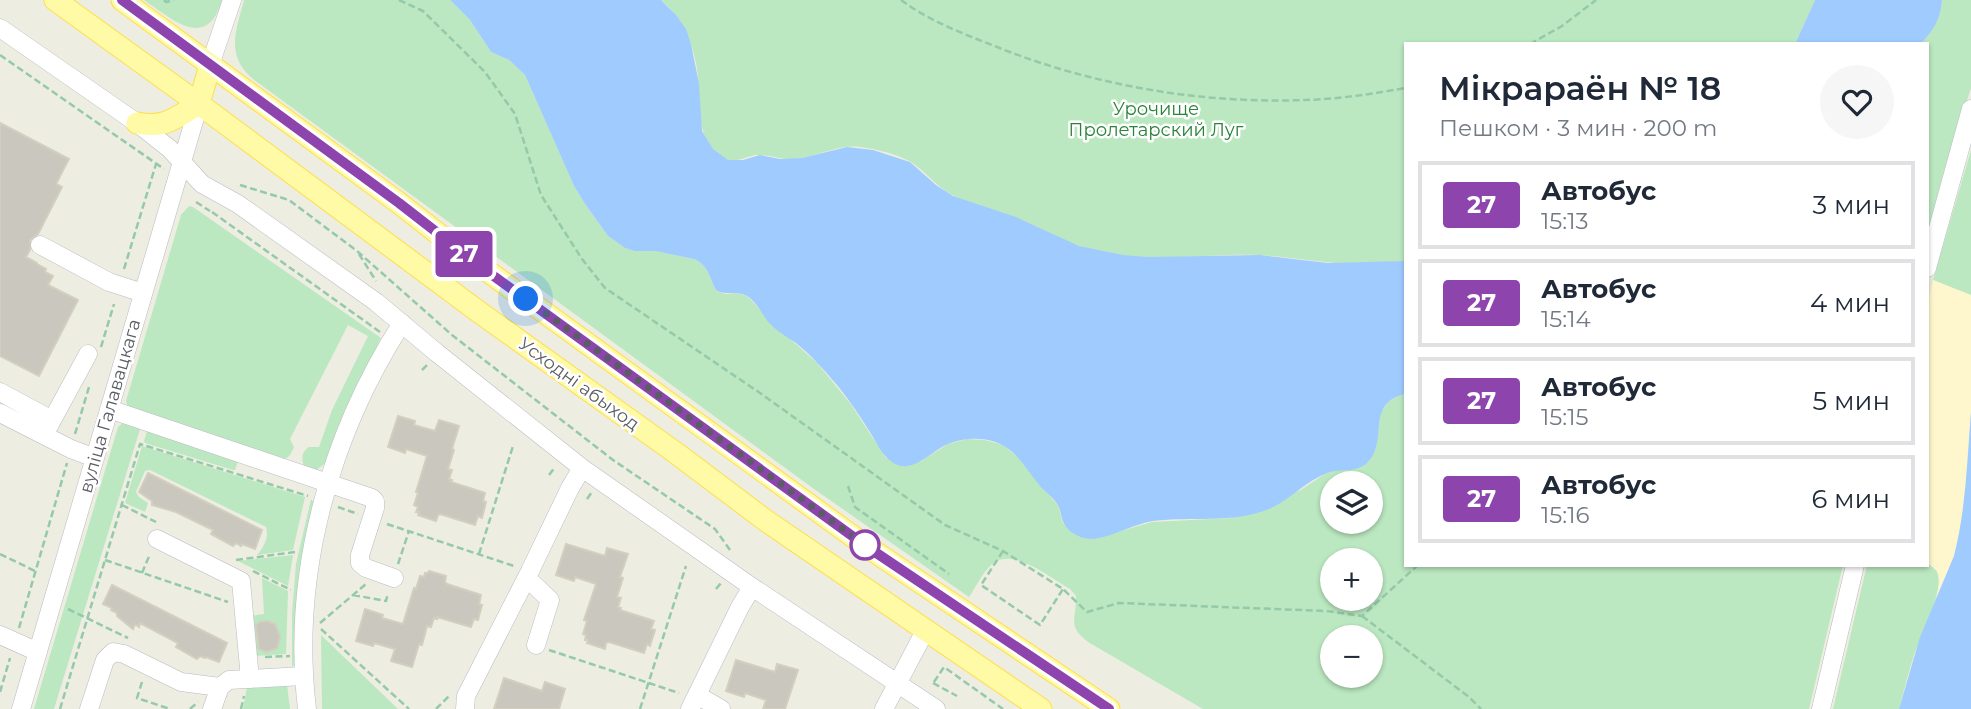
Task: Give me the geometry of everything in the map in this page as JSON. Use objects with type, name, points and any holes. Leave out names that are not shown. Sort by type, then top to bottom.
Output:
[{"type":"main road","name":"Усходні абыход","points":[[55,0],[765,520],[1041,709]]},
{"type":"main road","name":"Усходні абыход","points":[[122,0],[486,270],[866,546],[1110,709]]},
{"type":"main road","points":[[137,123],[162,125],[199,104],[210,65]]},
{"type":"street","points":[[210,65],[232,0]]},
{"type":"street","points":[[0,28],[137,123],[170,149],[202,184],[238,204],[376,302],[582,468],[752,587],[936,709]]},
{"type":"street","name":"вуліца Галавацкага","points":[[21,709],[199,104]]},
{"type":"street","points":[[1929,261],[1971,109]]},
{"type":"street","points":[[40,245],[109,282],[143,293]]},
{"type":"street","points":[[307,709],[303,656],[308,572],[322,501],[349,426],[402,323]]},
{"type":"street","points":[[48,428],[88,354]]},
{"type":"street","points":[[0,392],[71,449],[95,458]]},
{"type":"street","points":[[109,410],[374,501],[376,508],[359,559],[362,566],[387,575]]},
{"type":"street","points":[[0,413],[48,428]]},
{"type":"street","points":[[465,709],[466,696],[582,468]]},
{"type":"street","points":[[157,539],[240,580],[243,587],[250,679]]},
{"type":"street","points":[[1821,709],[1855,567]]},
{"type":"street","points":[[527,579],[550,600],[536,645]]},
{"type":"street","points":[[721,709],[694,701],[752,587]]},
{"type":"street","points":[[884,709],[925,631]]},
{"type":"street","points":[[7,639],[37,652]]},
{"type":"street","points":[[89,709],[105,660],[111,653],[124,654],[181,682],[220,687]]},
{"type":"street","points":[[212,709],[220,687],[231,680],[303,676]]},
{"type":"path","points":[[164,0],[174,0]]},
{"type":"path","points":[[399,0],[423,10],[485,72],[514,114],[541,195],[582,259],[606,288],[760,393],[944,525],[1003,551],[1063,589],[1087,612],[1119,603],[1325,611],[1362,616],[1481,709]]},
{"type":"path","points":[[901,0],[939,22],[1013,54],[1120,84],[1185,95],[1245,100],[1306,100],[1360,96],[1404,88]]},
{"type":"path","points":[[1534,42],[1562,26],[1596,0]]},
{"type":"path","points":[[0,55],[164,169]]},
{"type":"path","points":[[124,269],[156,164]]},
{"type":"path","points":[[230,183],[289,200],[357,251],[452,335],[613,460],[715,529],[729,550]]},
{"type":"path","points":[[195,202],[383,334]]},
{"type":"path","points":[[212,212],[216,205]]},
{"type":"path","points":[[357,251],[377,283]]},
{"type":"path","points":[[576,440],[581,434]]},
{"type":"path","points":[[60,709],[140,444]]},
{"type":"path","points":[[479,554],[513,446]]},
{"type":"path","points":[[0,692],[7,639],[29,594],[68,457]]},
{"type":"path","points":[[549,475],[557,464]]},
{"type":"path","points":[[848,486],[855,507],[949,574]]},
{"type":"path","points":[[1003,551],[981,585],[1040,625],[1063,589]]},
{"type":"path","points":[[232,560],[295,552]]},
{"type":"path","points":[[0,554],[36,571]]},
{"type":"path","points":[[105,560],[244,608]]},
{"type":"path","points":[[640,709],[686,566]]},
{"type":"path","points":[[1362,616],[1416,567]]},
{"type":"path","points":[[387,575],[317,626],[409,709]]},
{"type":"path","points":[[29,594],[37,597]]},
{"type":"path","points":[[64,608],[127,637]]},
{"type":"path","points":[[536,645],[649,682],[694,701]]},
{"type":"path","points":[[248,658],[303,656]]},
{"type":"path","points":[[148,666],[136,698],[170,709]]},
{"type":"path","points":[[928,691],[944,667],[1003,709]]},
{"type":"path","points":[[934,682],[957,696]]},
{"type":"green space","points":[[144,0],[222,0],[215,16],[207,25],[198,28],[177,22]]},
{"type":"green space","points":[[244,0],[450,0],[470,20],[491,52],[509,60],[525,75],[574,186],[608,236],[634,251],[655,251],[694,259],[706,268],[716,290],[725,294],[747,296],[772,325],[817,363],[850,403],[886,458],[920,462],[948,444],[967,439],[1003,445],[1019,458],[1058,505],[1067,528],[1093,539],[1152,522],[1232,518],[1301,490],[1320,477],[1320,534],[1383,534],[1383,471],[1333,471],[1348,470],[1368,462],[1375,451],[1381,412],[1388,402],[1404,394],[1404,567],[1843,567],[1809,709],[1203,709],[1088,642],[1075,626],[1076,596],[1070,589],[1023,562],[1004,559],[995,562],[980,578],[969,597],[814,489],[253,79],[239,61],[235,42]]},
{"type":"green space","name":"Урочище Пролетарский Луг","points":[[661,0],[1815,0],[1796,42],[1404,42],[1404,261],[1356,264],[1258,255],[1145,257],[1101,252],[1071,243],[1017,218],[960,199],[911,162],[893,154],[866,148],[843,147],[793,159],[761,155],[726,159],[712,149],[706,139],[700,114],[696,63],[688,37],[674,14]]},
{"type":"green space","points":[[1942,0],[1971,0],[1971,88],[1929,227],[1929,42],[1923,42],[1940,12]]},
{"type":"green space","points":[[1971,150],[1971,296],[1933,280]]},
{"type":"green space","points":[[189,206],[381,338],[345,413],[327,462],[315,471],[305,468],[303,454],[309,447],[319,447],[332,410],[368,336],[348,325],[290,439],[294,447],[290,455],[282,460],[128,408],[126,401],[181,215]]},
{"type":"green space","points":[[124,422],[140,429],[54,709],[34,709],[118,427]]},
{"type":"green space","points":[[147,431],[238,461],[235,470],[145,443]]},
{"type":"green space","points":[[142,446],[305,497],[293,550],[257,555],[265,542],[266,527],[150,470],[145,471],[136,492],[148,503],[145,512],[125,503]]},
{"type":"green space","points":[[311,499],[315,504],[296,663],[292,667],[296,564]]},
{"type":"green space","points":[[293,555],[288,586],[238,561]]},
{"type":"green space","points":[[1929,565],[1937,571],[1938,590],[1914,655],[1899,709],[1833,709],[1867,567],[1929,567]]},
{"type":"green space","points":[[262,578],[288,591],[286,654],[253,656],[251,616],[264,614]]},
{"type":"green space","points":[[321,635],[398,709],[322,709]]},
{"type":"green space","points":[[287,685],[290,709],[243,709],[247,687]]},
{"type":"sand","points":[[1933,280],[1971,295],[1971,412],[1966,491],[1954,556],[1936,598],[1938,574],[1929,564],[1929,298]]},
{"type":"water","points":[[450,0],[661,0],[686,29],[691,44],[699,84],[702,131],[713,149],[728,160],[743,160],[760,155],[780,159],[802,158],[847,147],[873,150],[910,162],[953,196],[1016,217],[1079,246],[1123,255],[1260,255],[1328,263],[1404,261],[1404,394],[1385,406],[1381,414],[1374,454],[1367,463],[1353,469],[1320,471],[1320,477],[1269,509],[1226,518],[1153,521],[1092,539],[1076,535],[1068,529],[1054,500],[1003,445],[990,440],[960,440],[942,447],[914,464],[899,466],[892,462],[883,454],[837,385],[802,348],[770,324],[751,299],[743,294],[716,290],[706,268],[694,259],[655,251],[634,251],[608,236],[574,186],[525,75],[509,60],[491,52],[470,20]]},
{"type":"water","points":[[1815,0],[1942,0],[1936,24],[1923,42],[1796,42]]},
{"type":"water","points":[[1971,412],[1971,709],[1899,709],[1920,637],[1954,556],[1964,503]]},
{"type":"building","points":[[0,123],[69,159],[56,184],[62,187],[38,234],[30,240],[30,250],[26,257],[53,276],[48,285],[78,300],[39,376],[0,356]]},
{"type":"building","points":[[398,416],[415,421],[414,425],[435,431],[439,420],[459,426],[448,469],[452,470],[449,479],[485,493],[482,518],[478,516],[475,525],[440,514],[436,521],[418,515],[418,507],[414,505],[427,456],[388,447]]},
{"type":"building","points":[[148,473],[262,530],[255,549],[236,543],[233,546],[211,534],[213,530],[176,512],[152,505],[152,501],[139,492]]},
{"type":"building","points":[[566,544],[605,556],[607,548],[628,554],[620,577],[623,578],[617,597],[621,598],[618,607],[654,621],[651,629],[655,630],[650,646],[647,644],[644,653],[609,642],[606,643],[605,649],[587,643],[586,635],[583,634],[587,621],[584,620],[596,584],[575,577],[574,581],[556,575]]},
{"type":"building","points":[[429,571],[446,576],[447,584],[481,595],[479,604],[482,605],[478,620],[474,619],[471,627],[434,618],[431,627],[427,626],[412,667],[391,661],[395,649],[356,641],[365,609],[383,615],[382,618],[403,624],[414,588],[416,589],[420,576],[424,577]]},
{"type":"building","points":[[112,585],[227,643],[219,662],[200,656],[197,659],[176,647],[178,643],[140,623],[139,627],[135,624],[133,629],[111,610],[112,608],[103,604]]},
{"type":"building","points":[[267,621],[275,624],[280,637],[277,648],[267,652],[259,649],[256,625]]},
{"type":"building","points":[[736,660],[775,672],[777,664],[798,670],[785,709],[763,709],[766,700],[745,693],[744,697],[726,691]]},
{"type":"building","points":[[504,678],[542,691],[545,682],[565,689],[559,709],[494,709]]},
{"type":"bus line","name":"27","points":[[122,0],[399,203],[484,269],[866,546],[1109,709]]},
{"type":"route","points":[[526,299],[865,545]]}]
